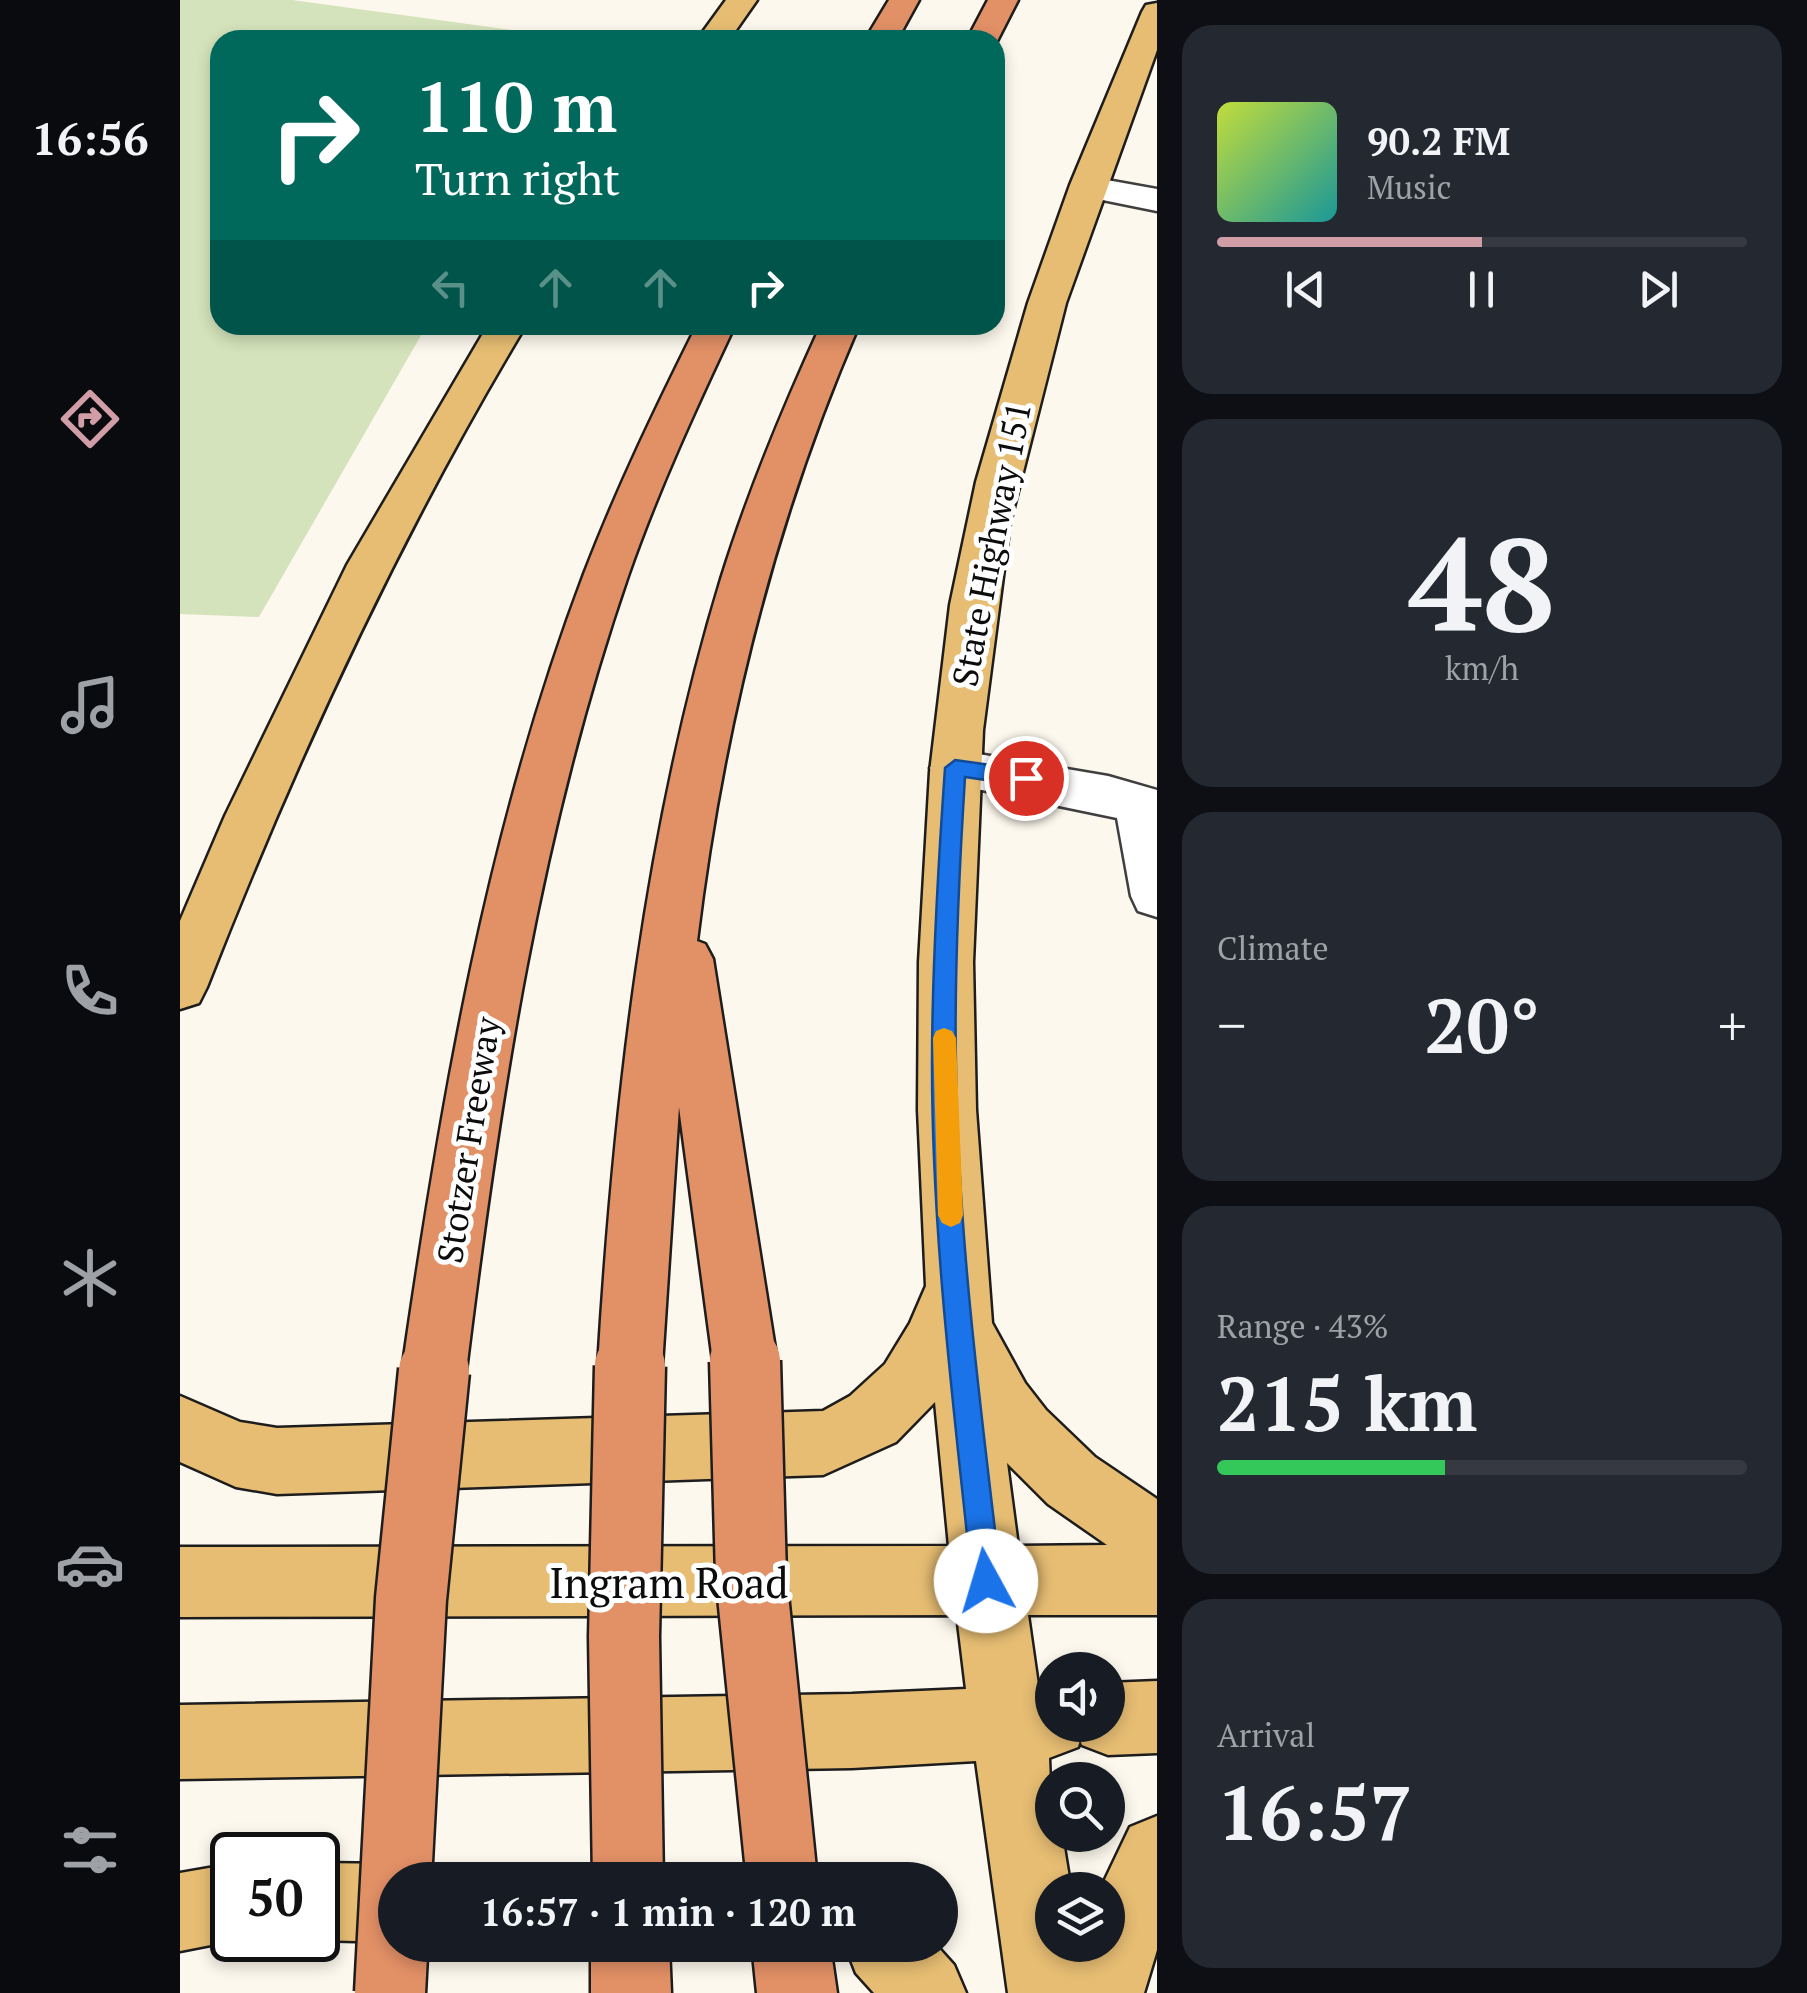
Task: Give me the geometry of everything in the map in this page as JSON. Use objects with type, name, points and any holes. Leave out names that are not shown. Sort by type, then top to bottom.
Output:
[{"type":"highway","points":[[887,30],[904,0]]},
{"type":"highway","points":[[988,30],[1003,0]]},
{"type":"highway","name":"Stotzer Freeway","points":[[390,1993],[409,1637],[434,1371],[480,1060],[507,918],[539,784],[603,577],[671,414],[711,335]]},
{"type":"highway","points":[[628,1862],[624,1638],[630,1366],[638,1205],[675,887],[710,702],[738,596],[783,456],[836,335]]},
{"type":"highway","points":[[675,887],[745,1362],[751,1576],[780,1862]]},
{"type":"highway","points":[[630,1962],[631,1993]]},
{"type":"highway","points":[[793,1962],[798,1993]]},
{"type":"main road","points":[[720,30],[742,0]]},
{"type":"main road","name":"State Highway 151","points":[[1048,1993],[1030,1722],[986,1581],[955,1290],[944,1065],[946,927],[955,768],[972,625],[996,483],[1028,362],[1157,13]]},
{"type":"main road","points":[[180,986],[256,800],[311,682],[436,443],[501,335]]},
{"type":"main road","points":[[180,1428],[236,1454],[277,1461],[823,1443],[866,1425],[904,1394],[937,1339],[955,1290]]},
{"type":"main road","points":[[955,1290],[975,1354],[1017,1423],[1070,1481],[1110,1510],[1157,1536]]},
{"type":"main road","name":"Ingram Road","points":[[180,1582],[1157,1580]]},
{"type":"main road","points":[[1125,1718],[1157,1717]]},
{"type":"main road","points":[[180,1742],[852,1731],[1030,1722]]},
{"type":"main road","points":[[1104,1993],[1124,1928],[1157,1854]]},
{"type":"main road","points":[[340,1902],[378,1903]]},
{"type":"main road","points":[[180,1912],[210,1907]]},
{"type":"main road","points":[[901,1962],[926,1993]]},
{"type":"lane","points":[[1090,188],[1157,200]]},
{"type":"lane","points":[[955,768],[1050,782],[1148,809],[1157,896]]},
{"type":"green space","points":[[180,0],[292,0],[511,30],[210,30],[210,335],[421,335],[259,617],[180,614]]},
{"type":"slow traffic","points":[[944,1038],[951,1215]]},
{"type":"route","points":[[986,1581],[955,1290],[948,1160],[944,1065],[949,856],[955,768],[1026,778]]}]
